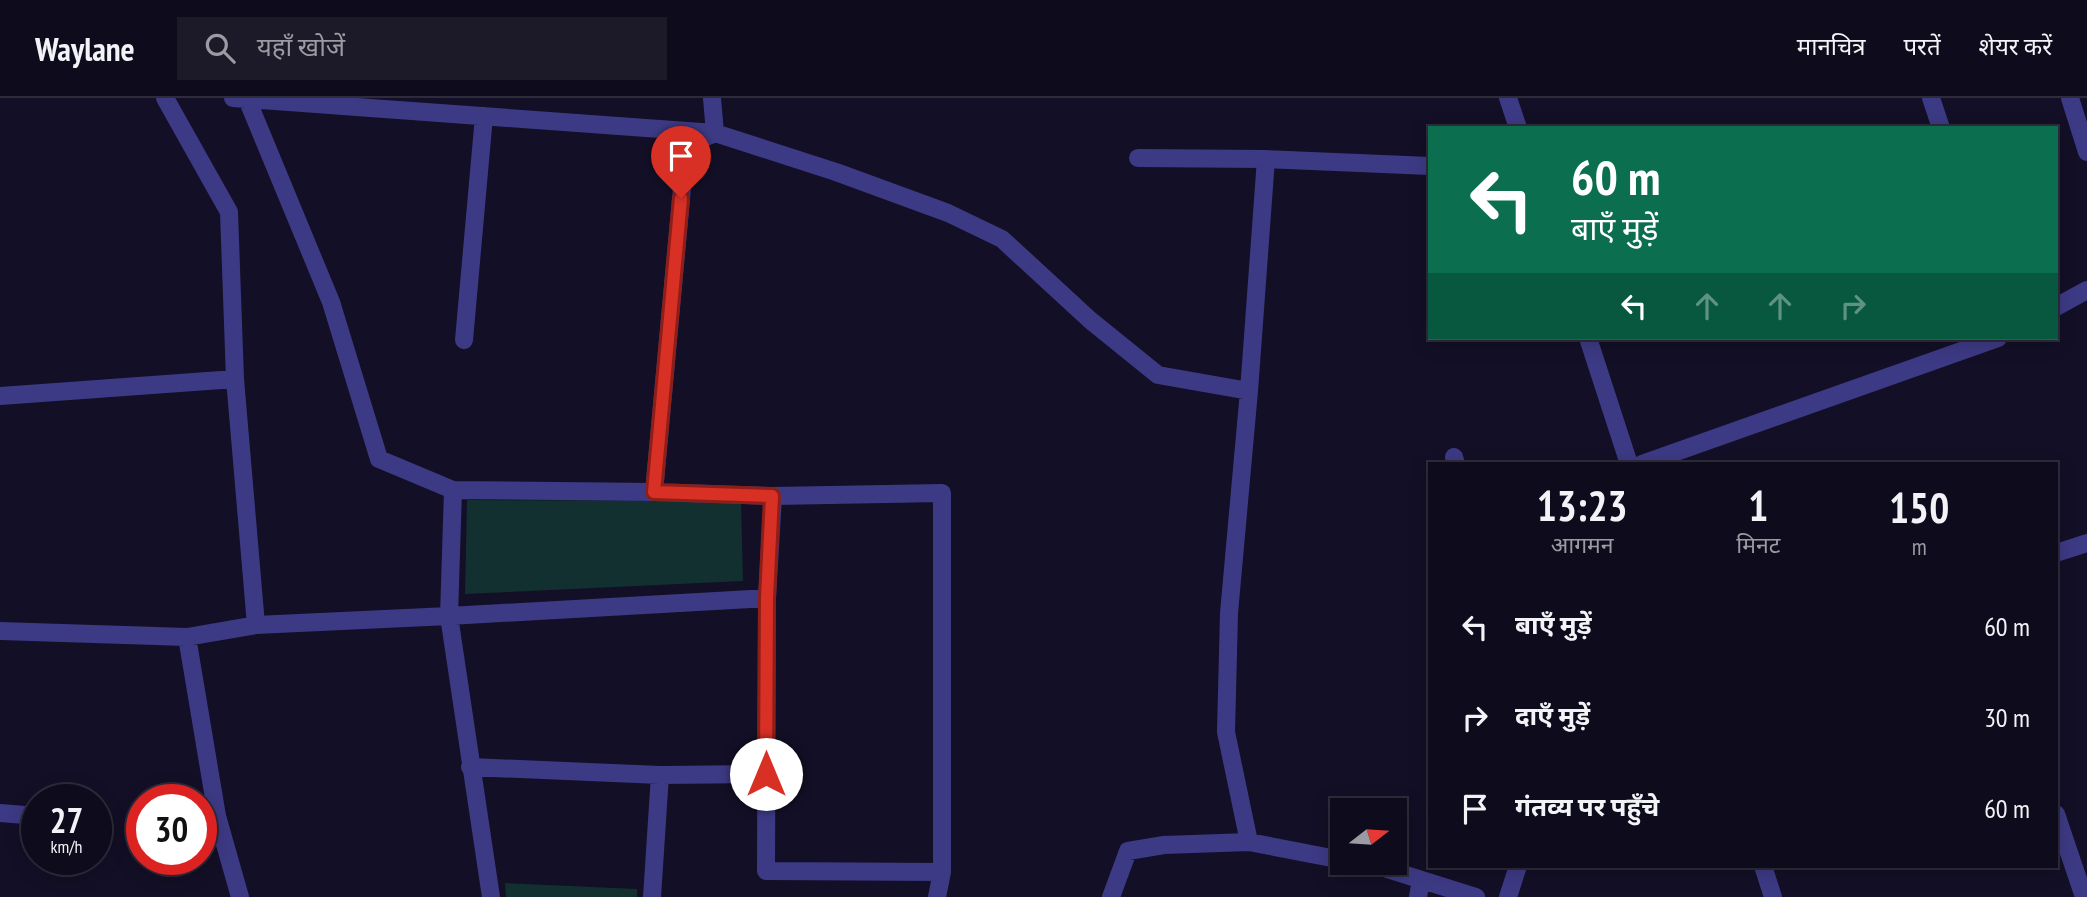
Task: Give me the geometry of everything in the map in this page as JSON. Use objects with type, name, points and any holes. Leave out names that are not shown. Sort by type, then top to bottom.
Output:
[{"type":"street","points":[[164,98],[229,212],[235,379],[256,625]]},
{"type":"street","points":[[712,98],[715,133]]},
{"type":"street","points":[[1508,98],[1517,126]]},
{"type":"street","points":[[1931,98],[1940,126]]},
{"type":"street","points":[[2070,98],[2087,152]]},
{"type":"street","points":[[937,897],[942,872],[942,493],[772,496],[453,490],[379,459],[331,302],[240,99],[715,133],[836,172],[948,213],[1002,239],[1090,320],[1158,375],[1249,391]]},
{"type":"street","points":[[464,340],[484,116]]},
{"type":"street","points":[[654,492],[686,145],[715,133]]},
{"type":"street","points":[[1138,158],[1266,159],[1428,166]]},
{"type":"street","points":[[1249,842],[1226,732],[1228,613],[1249,391],[1266,159]]},
{"type":"street","points":[[2058,306],[2087,290]]},
{"type":"street","points":[[1589,340],[1628,462]]},
{"type":"street","points":[[1648,462],[1992,340]]},
{"type":"street","points":[[0,396],[235,379]]},
{"type":"street","points":[[453,490],[449,616],[491,897]]},
{"type":"street","points":[[772,496],[767,598],[766,871],[942,872]]},
{"type":"street","points":[[2058,552],[2087,543]]},
{"type":"street","points":[[0,631],[187,637],[256,625],[767,598]]},
{"type":"street","points":[[187,637],[217,816],[240,897]]},
{"type":"street","points":[[470,767],[660,775],[766,774]]},
{"type":"street","points":[[652,897],[660,775]]},
{"type":"street","points":[[0,813],[21,815]]},
{"type":"street","points":[[2058,820],[2084,897]]},
{"type":"street","points":[[1111,897],[1128,851],[1164,845],[1249,842],[1330,858]]},
{"type":"street","points":[[1508,897],[1517,868]]},
{"type":"street","points":[[1764,868],[1773,897]]},
{"type":"street","points":[[1397,875],[1420,888],[1476,897]]},
{"type":"green space","points":[[467,500],[741,501],[743,581],[465,594]]},
{"type":"green space","points":[[505,883],[637,889],[637,897],[506,897]]},
{"type":"route","points":[[681,198],[654,492],[772,496],[767,598],[766,774]]}]
